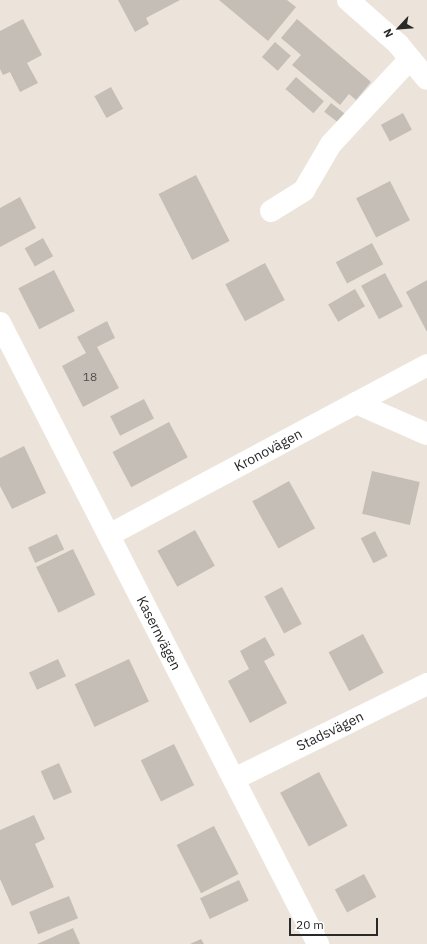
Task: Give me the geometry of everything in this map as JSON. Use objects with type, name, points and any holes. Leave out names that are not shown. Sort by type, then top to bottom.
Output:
[{"type":"street","points":[[348,0],[410,59],[427,79]]},
{"type":"street","points":[[271,211],[304,190],[332,144],[410,59]]},
{"type":"street","name":"Kasernvägen","points":[[0,323],[318,944]]},
{"type":"street","name":"Kronovägen","points":[[109,535],[427,365]]},
{"type":"street","points":[[356,403],[427,434]]},
{"type":"street","name":"Stadsvägen","points":[[234,779],[427,684]]},
{"type":"building","points":[[118,0],[180,0],[146,18],[149,24],[135,32]]},
{"type":"building","points":[[219,0],[287,0],[296,7],[268,41]]},
{"type":"building","points":[[23,19],[42,55],[27,63],[38,83],[20,92],[10,72],[3,75],[0,69],[0,31]]},
{"type":"building","points":[[297,19],[371,82],[356,100],[349,94],[340,105],[292,65],[301,55],[281,38]]},
{"type":"building","points":[[275,42],[291,56],[278,71],[262,57]]},
{"type":"building","points":[[296,77],[324,101],[313,113],[286,89]]},
{"type":"building","points":[[111,87],[123,109],[107,118],[94,96]]},
{"type":"building","points":[[331,103],[345,114],[338,123],[324,112]]},
{"type":"building","points":[[403,113],[412,130],[390,142],[381,125]]},
{"type":"building","points":[[196,175],[230,241],[192,260],[159,194]]},
{"type":"building","points":[[390,181],[410,220],[376,237],[356,198]]},
{"type":"building","points":[[20,197],[36,228],[0,247],[0,208]]},
{"type":"building","points":[[43,238],[53,256],[35,267],[25,248]]},
{"type":"building","points":[[372,243],[383,264],[347,283],[336,262]]},
{"type":"building","points":[[265,263],[285,300],[245,321],[225,284]]},
{"type":"building","points":[[54,270],[75,311],[39,329],[18,288]]},
{"type":"building","points":[[385,273],[403,307],[379,319],[361,286]]},
{"type":"building","points":[[427,280],[427,332],[406,292]]},
{"type":"building","points":[[355,289],[365,306],[338,322],[328,304]]},
{"type":"building","points":[[107,321],[115,338],[97,347],[119,388],[83,407],[62,366],[86,353],[77,337]]},
{"type":"building","points":[[144,399],[154,419],[120,436],[110,416]]},
{"type":"building","points":[[169,422],[188,457],[131,487],[112,452]]},
{"type":"building","points":[[24,446],[46,493],[12,509],[0,486],[0,458]]},
{"type":"building","points":[[372,471],[420,482],[410,525],[362,514]]},
{"type":"building","points":[[289,481],[315,528],[278,549],[252,501]]},
{"type":"building","points":[[195,530],[215,566],[177,587],[157,551]]},
{"type":"building","points":[[375,531],[388,556],[373,563],[361,538]]},
{"type":"building","points":[[57,534],[64,549],[35,563],[28,548]]},
{"type":"building","points":[[73,549],[95,595],[59,613],[36,567]]},
{"type":"building","points":[[282,587],[302,624],[284,633],[264,596]]},
{"type":"building","points":[[363,634],[384,673],[349,691],[329,652]]},
{"type":"building","points":[[265,637],[275,655],[264,661],[287,703],[250,723],[228,681],[249,669],[240,651]]},
{"type":"building","points":[[58,659],[66,676],[37,690],[29,673]]},
{"type":"building","points":[[129,659],[149,702],[94,727],[75,684]]},
{"type":"building","points":[[174,744],[194,785],[161,802],[141,760]]},
{"type":"building","points":[[59,763],[72,792],[54,800],[41,771]]},
{"type":"building","points":[[319,772],[348,826],[309,847],[280,793]]},
{"type":"building","points":[[34,815],[45,839],[35,844],[54,887],[12,906],[0,879],[0,830]]},
{"type":"building","points":[[214,826],[239,874],[201,893],[177,845]]},
{"type":"building","points":[[364,874],[376,897],[347,912],[335,889]]},
{"type":"building","points":[[239,880],[249,901],[210,919],[200,898]]},
{"type":"building","points":[[69,896],[78,918],[38,934],[29,912]]},
{"type":"building","points":[[73,928],[80,944],[37,944]]},
{"type":"building","points":[[201,939],[204,944],[190,944]]}]
